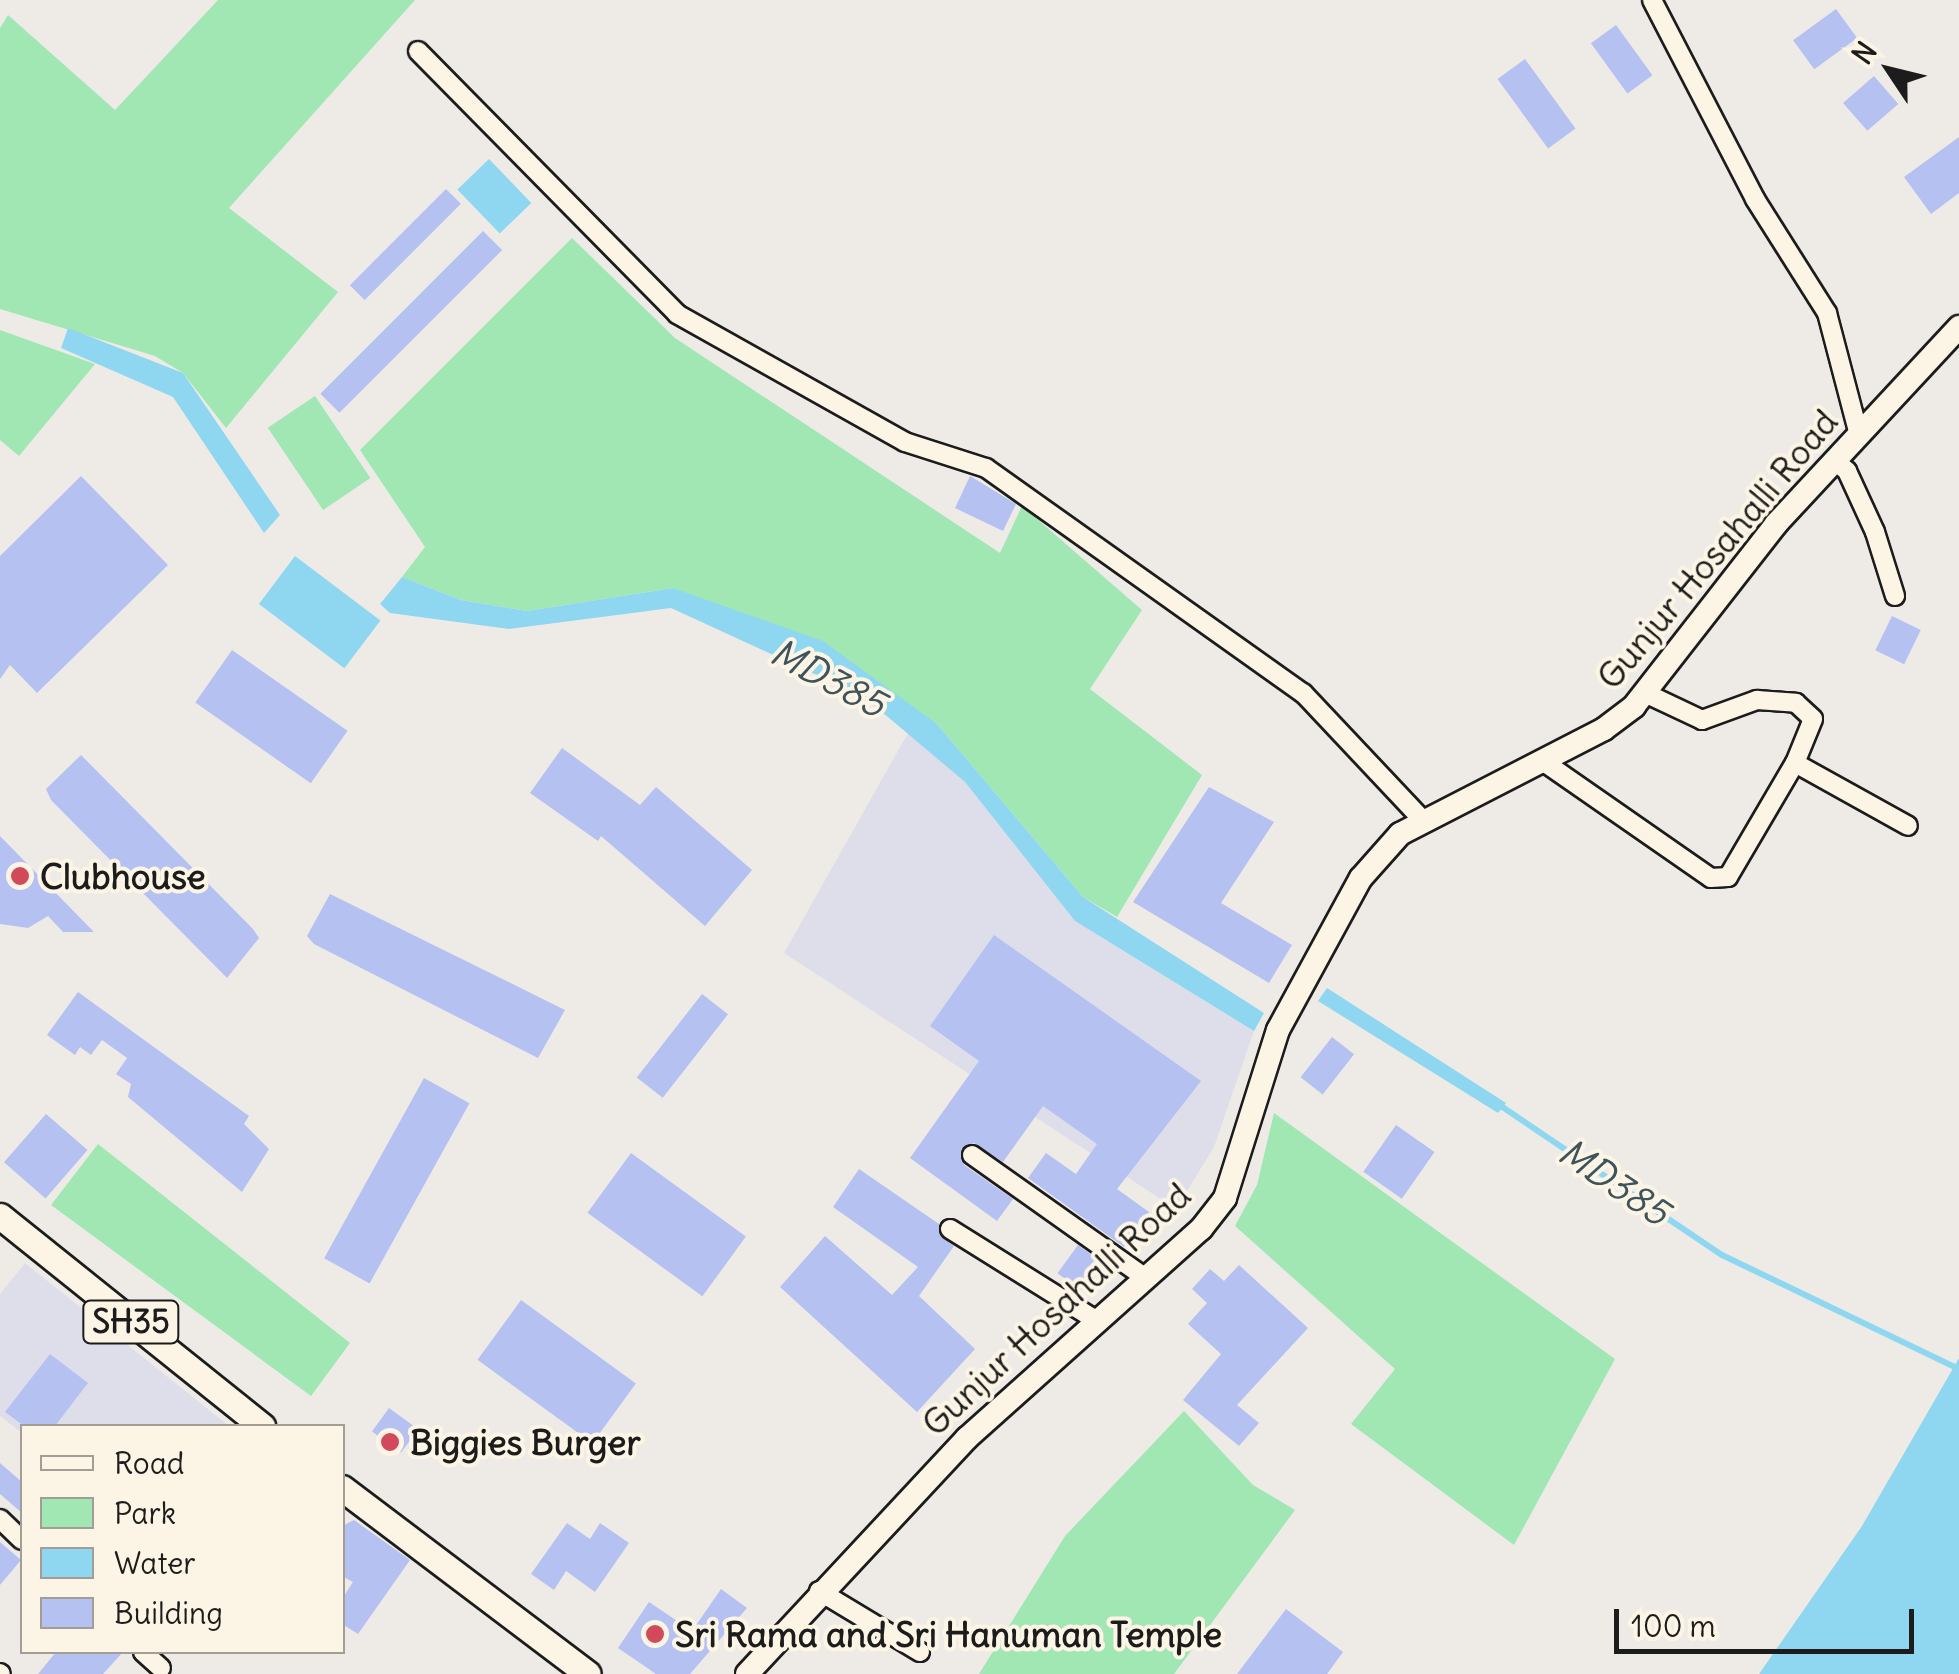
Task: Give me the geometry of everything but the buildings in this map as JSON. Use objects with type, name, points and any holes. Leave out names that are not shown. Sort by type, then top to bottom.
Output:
[{"type":"main road","name":"SH35","points":[[0,1216],[260,1424]]},
{"type":"main road","points":[[345,1490],[588,1674]]},
{"type":"street","points":[[1652,0],[1755,199],[1827,313],[1859,435]]},
{"type":"street","points":[[418,50],[677,314],[906,442],[986,468],[1303,692],[1421,818]]},
{"type":"street","name":"Gunjur Hosahalli Road","points":[[747,1674],[819,1591],[967,1438],[1201,1229],[1238,1174],[1278,1030],[1292,999],[1361,878],[1421,818],[1604,730],[1645,694],[1834,460],[1959,327]]},
{"type":"street","points":[[1834,460],[1847,470],[1875,532],[1894,596]]},
{"type":"street","points":[[1544,762],[1712,878],[1728,876],[1796,763],[1813,720],[1796,703],[1758,700],[1702,720],[1645,694]]},
{"type":"street","points":[[1796,763],[1908,826]]},
{"type":"street","points":[[972,1155],[1146,1278]]},
{"type":"street","points":[[950,1229],[1098,1321]]},
{"type":"street","points":[[0,1519],[20,1538]]},
{"type":"street","points":[[819,1591],[920,1652]]},
{"type":"street","points":[[145,1654],[161,1668]]},
{"type":"shaded area","points":[[908,733],[965,782],[1075,921],[1254,1031],[1214,1147],[1176,1209],[784,953]]},
{"type":"shaded area","points":[[25,1263],[226,1424],[20,1424],[20,1431],[0,1416],[0,1294]]},
{"type":"green space","points":[[218,0],[415,0],[229,208],[338,292],[226,428],[183,373],[155,356],[0,309],[0,28],[8,15],[115,110]]},
{"type":"green space","points":[[572,238],[675,338],[1000,553],[1022,506],[1142,610],[1090,689],[1202,775],[1117,917],[1083,897],[937,724],[673,588],[527,611],[461,600],[402,577],[425,547],[360,450]]},
{"type":"green space","points":[[0,330],[95,364],[19,456],[0,440]]},
{"type":"green space","points":[[315,396],[370,478],[323,510],[268,428]]},
{"type":"green space","points":[[1274,1113],[1615,1359],[1514,1545],[1351,1424],[1395,1369],[1235,1226],[1257,1185]]},
{"type":"green space","points":[[98,1144],[350,1343],[311,1396],[51,1205]]},
{"type":"green space","points":[[1184,1411],[1253,1485],[1295,1510],[1174,1674],[979,1674],[1065,1536]]},
{"type":"water","points":[[489,159],[531,203],[500,233],[457,190]]},
{"type":"water","points":[[68,328],[183,373],[280,515],[264,533],[173,397],[61,348]]},
{"type":"water","points":[[295,556],[380,620],[344,668],[259,604]]},
{"type":"water","points":[[402,577],[461,600],[527,611],[673,588],[823,641],[937,724],[1083,897],[1264,1013],[1254,1031],[1075,921],[965,782],[863,696],[671,608],[509,629],[390,613],[380,604]]},
{"type":"water","points":[[1327,988],[1506,1103],[1498,1113],[1318,1001]]},
{"type":"water","points":[[1959,1358],[1959,1674],[1759,1674],[1862,1526]]},
{"type":"waterway","name":"MD385","points":[[1498,1104],[1722,1255],[1959,1369]]},
{"type":"place","name":"Clubhouse","points":[[20,876]]},
{"type":"place","name":"Biggies Burger","points":[[390,1442]]},
{"type":"place","name":"Sri Rama and Sri Hanuman Temple","points":[[655,1634]]}]
